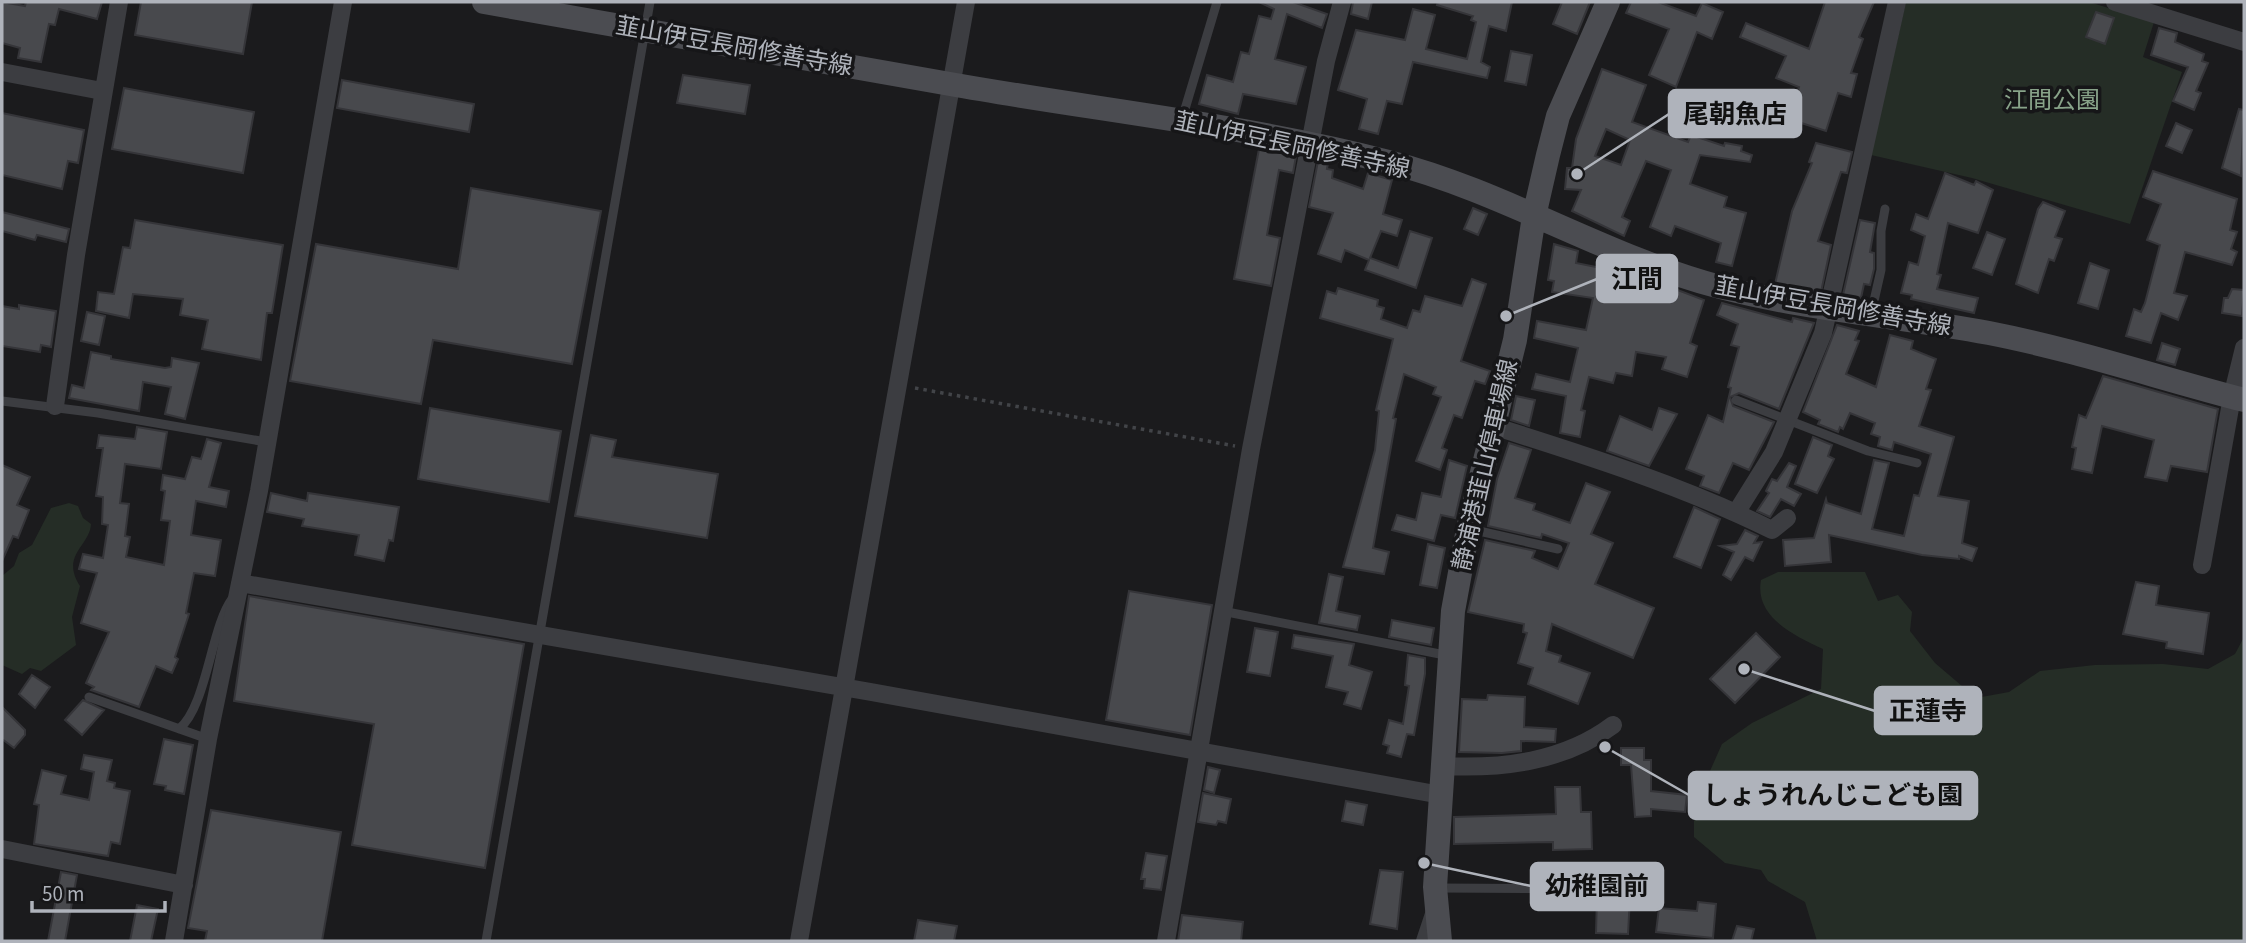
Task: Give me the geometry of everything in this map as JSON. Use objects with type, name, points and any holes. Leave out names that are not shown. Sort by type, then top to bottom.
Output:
[{"type":"main road","name":"韮山伊豆長岡修善寺線","points":[[484,2],[951,84],[1182,120],[1309,144],[1392,163],[1534,216],[1669,271],[1720,287],[1830,310],[2046,345],[2238,399]]},
{"type":"main road","name":"静浦港韮山停車場線","points":[[1440,941],[1435,898],[1453,611],[1468,528],[1514,340],[1534,216],[1558,116],[1608,2]]},
{"type":"street","points":[[55,406],[102,92],[119,2]]},
{"type":"street","points":[[174,941],[208,739],[266,442],[343,2]]},
{"type":"street","points":[[799,941],[965,2]]},
{"type":"street","points":[[1166,941],[1251,449],[1309,144],[1342,2]]},
{"type":"street","points":[[1736,513],[1774,452],[1830,310],[1864,143],[1897,2]]},
{"type":"street","points":[[2115,2],[2133,4],[2244,42]]},
{"type":"street","points":[[2,72],[102,92]]},
{"type":"street","points":[[2202,565],[2238,399],[2244,348]]},
{"type":"street","points":[[1493,426],[1627,470],[1772,530],[1787,518]]},
{"type":"street","points":[[239,587],[539,635],[1441,795]]},
{"type":"street","points":[[1442,766],[1500,766],[1527,762],[1593,740],[1613,725]]},
{"type":"street","points":[[2,849],[184,885]]},
{"type":"street","points":[[1425,941],[1435,898]]},
{"type":"lane","points":[[486,941],[650,2]]},
{"type":"lane","points":[[1182,120],[1217,2]]},
{"type":"lane","points":[[1871,316],[1881,270],[1881,231],[1885,209]]},
{"type":"lane","points":[[2,401],[55,406],[266,442]]},
{"type":"lane","points":[[1736,401],[1868,451],[1917,463]]},
{"type":"lane","points":[[1468,528],[1558,550]]},
{"type":"lane","points":[[178,729],[198,694],[213,655],[226,607],[239,587]]},
{"type":"lane","points":[[1222,611],[1450,656]]},
{"type":"lane","points":[[89,697],[208,739]]},
{"type":"lane","points":[[1435,898],[1586,889]]},
{"type":"path","points":[[896,385],[1251,449]]},
{"type":"green space","name":"江間公園","points":[[1906,2],[2089,2],[2154,22],[2143,57],[2182,72],[2130,224],[1972,178],[1871,155]]},
{"type":"green space","points":[[69,503],[78,506],[83,518],[91,524],[73,566],[80,586],[72,617],[76,645],[41,671],[30,668],[22,674],[2,665],[2,576],[14,566],[19,553],[32,545],[51,508]]},
{"type":"green space","points":[[1778,572],[1865,572],[1878,601],[1898,595],[1912,612],[1910,631],[1935,663],[1976,698],[2009,692],[2040,671],[2095,665],[2163,664],[2208,669],[2235,654],[2244,637],[2244,941],[1817,941],[1805,902],[1768,881],[1761,870],[1725,863],[1694,837],[1694,807],[1722,744],[1752,723],[1821,689],[1823,649],[1779,624],[1764,605],[1761,580]]},
{"type":"building","points":[[2,2],[25,6],[26,2],[102,2],[97,19],[59,9],[55,25],[49,24],[41,62],[18,58],[20,48],[2,43]]},
{"type":"building","points":[[141,2],[252,2],[243,54],[135,35]]},
{"type":"building","points":[[1259,2],[1293,2],[1327,14],[1322,28],[1287,14],[1275,59],[1306,67],[1296,104],[1243,94],[1238,114],[1199,104],[1207,75],[1233,82],[1241,52],[1249,54],[1259,16],[1271,19],[1274,9]]},
{"type":"building","points":[[1353,2],[1372,2],[1368,19],[1351,14]]},
{"type":"building","points":[[1438,2],[1512,2],[1506,31],[1489,26],[1481,62],[1490,67],[1487,78],[1413,62],[1402,104],[1387,101],[1378,134],[1359,129],[1367,99],[1338,90],[1356,30],[1405,40],[1413,9],[1435,15],[1426,49],[1467,59],[1476,22],[1471,20],[1473,16],[1437,5]]},
{"type":"building","points":[[1562,2],[1590,2],[1577,34],[1553,24]]},
{"type":"building","points":[[1631,2],[1658,2],[1696,16],[1702,3],[1723,12],[1712,39],[1697,32],[1676,87],[1649,75],[1669,29],[1626,13]]},
{"type":"building","points":[[1825,2],[1874,2],[1859,37],[1863,39],[1851,73],[1857,74],[1851,97],[1838,93],[1826,131],[1789,119],[1799,87],[1776,78],[1786,56],[1740,37],[1746,23],[1809,49]]},
{"type":"building","points":[[2096,12],[2114,18],[2105,44],[2086,37]]},
{"type":"building","points":[[2159,28],[2177,33],[2175,42],[2204,54],[2202,61],[2208,63],[2196,91],[2201,93],[2194,110],[2173,101],[2188,67],[2151,55]]},
{"type":"building","points":[[1511,51],[1532,55],[1526,85],[1505,81]]},
{"type":"building","points":[[1602,69],[1646,85],[1632,122],[1688,142],[1691,135],[1724,146],[1725,143],[1742,146],[1741,151],[1752,155],[1750,162],[1700,155],[1690,184],[1727,197],[1724,207],[1746,213],[1732,266],[1716,262],[1721,243],[1675,226],[1671,236],[1650,227],[1671,170],[1646,161],[1622,217],[1630,221],[1624,236],[1572,211],[1581,190],[1565,189],[1567,168],[1572,168],[1576,139]],"holes":[[[1606,129],[1630,140],[1621,165],[1595,156]]]},
{"type":"building","points":[[683,75],[750,85],[745,114],[677,103]]},
{"type":"building","points":[[342,80],[474,104],[469,132],[337,108]]},
{"type":"building","points":[[124,88],[254,112],[243,173],[112,149]]},
{"type":"building","points":[[2239,109],[2244,110],[2241,176],[2222,168]]},
{"type":"building","points":[[2,113],[84,130],[78,163],[68,161],[62,189],[2,175]]},
{"type":"building","points":[[2176,123],[2192,130],[2182,153],[2166,146]]},
{"type":"building","points":[[1816,143],[1852,152],[1847,173],[1841,172],[1818,241],[1831,245],[1821,292],[1775,284],[1792,211],[1812,163],[1809,162]]},
{"type":"building","points":[[1259,149],[1296,156],[1293,173],[1279,170],[1267,235],[1280,238],[1271,286],[1234,279]]},
{"type":"building","points":[[1318,161],[1328,163],[1327,169],[1333,170],[1332,178],[1363,189],[1368,173],[1392,180],[1383,214],[1402,220],[1397,236],[1381,231],[1370,258],[1398,268],[1410,231],[1432,238],[1416,288],[1365,270],[1369,260],[1345,250],[1341,262],[1318,254],[1333,213],[1309,207]]},
{"type":"building","points":[[2153,171],[2237,199],[2230,230],[2237,232],[2231,249],[2237,252],[2232,265],[2185,252],[2174,293],[2187,296],[2178,320],[2161,313],[2151,343],[2126,336],[2134,309],[2141,312],[2145,303],[2160,245],[2147,240],[2161,204],[2143,197]]},
{"type":"building","points":[[1945,173],[1974,185],[1976,181],[1993,190],[1978,233],[1948,223],[1937,274],[1941,275],[1937,289],[1978,298],[1974,313],[1911,299],[1912,295],[1901,293],[1909,262],[1918,265],[1925,236],[1911,230],[1916,214],[1928,219]]},
{"type":"building","points":[[471,188],[601,211],[572,364],[433,340],[421,404],[290,381],[316,244],[458,269]]},
{"type":"building","points":[[2043,202],[2065,211],[2055,237],[2062,239],[2054,261],[2049,259],[2038,293],[2016,284],[2038,209]]},
{"type":"building","points":[[1473,208],[1487,214],[1478,235],[1464,229]]},
{"type":"building","points":[[2,212],[69,229],[66,242],[37,235],[35,240],[2,231]]},
{"type":"building","points":[[135,220],[283,245],[272,313],[267,313],[261,360],[202,349],[208,320],[180,315],[183,299],[133,294],[129,318],[96,311],[98,292],[114,294],[123,247],[130,248]]},
{"type":"building","points":[[1860,220],[1875,223],[1870,252],[1874,253],[1874,269],[1870,285],[1864,284],[1861,298],[1843,295]]},
{"type":"building","points":[[1987,232],[2005,239],[1992,275],[1973,268]]},
{"type":"building","points":[[1554,244],[1578,251],[1576,263],[1641,276],[1704,300],[1690,343],[1697,346],[1687,377],[1662,369],[1666,357],[1636,352],[1632,376],[1616,373],[1613,383],[1589,377],[1581,410],[1585,411],[1580,437],[1560,433],[1566,396],[1532,389],[1536,374],[1570,382],[1578,348],[1534,338],[1537,321],[1586,330],[1593,298],[1552,292],[1554,281],[1548,280]]},
{"type":"building","points":[[2090,263],[2109,270],[2098,309],[2078,303]]},
{"type":"building","points":[[1472,279],[1486,284],[1461,361],[1490,371],[1485,384],[1475,381],[1462,418],[1454,415],[1442,448],[1447,450],[1440,470],[1416,461],[1441,397],[1433,394],[1436,387],[1404,374],[1393,418],[1396,419],[1373,548],[1389,552],[1384,574],[1343,567],[1375,450],[1379,411],[1376,410],[1393,339],[1320,318],[1327,291],[1336,294],[1338,288],[1378,300],[1377,306],[1384,308],[1381,319],[1407,328],[1413,310],[1420,312],[1425,296],[1462,306]]},
{"type":"building","points":[[2232,289],[2244,290],[2242,316],[2222,313],[2224,298],[2228,298]]},
{"type":"building","points":[[1722,303],[1792,322],[1793,318],[1814,323],[1779,409],[1739,393],[1730,397],[1733,406],[1774,422],[1749,470],[1733,463],[1719,493],[1700,486],[1704,476],[1686,469],[1708,415],[1723,422],[1731,388],[1728,387],[1739,347],[1731,345],[1738,324],[1717,315]]},
{"type":"building","points":[[19,305],[56,311],[51,347],[41,345],[40,352],[2,346],[2,306],[19,309]]},
{"type":"building","points":[[87,312],[105,316],[99,345],[81,341]]},
{"type":"building","points":[[1837,325],[1859,331],[1855,340],[1859,341],[1846,374],[1876,387],[1890,335],[1913,341],[1911,349],[1936,359],[1926,389],[1931,390],[1919,426],[1954,437],[1938,496],[1969,501],[1962,543],[1977,548],[1972,561],[1959,556],[1959,559],[1922,555],[1829,535],[1831,562],[1785,566],[1783,540],[1814,538],[1826,499],[1827,503],[1861,514],[1874,460],[1889,463],[1872,529],[1904,536],[1914,495],[1919,496],[1931,454],[1894,442],[1892,450],[1878,446],[1880,437],[1871,434],[1875,423],[1850,413],[1843,429],[1840,427],[1838,432],[1818,424],[1820,420],[1803,412]]},
{"type":"building","points":[[2162,343],[2180,349],[2175,365],[2157,360]]},
{"type":"building","points":[[91,352],[111,356],[111,359],[165,368],[171,367],[172,358],[199,363],[185,419],[165,414],[171,387],[143,382],[139,411],[69,398],[72,385],[84,388]]},
{"type":"building","points":[[2103,376],[2218,409],[2207,472],[2171,466],[2167,481],[2145,477],[2154,440],[2102,426],[2092,473],[2072,469],[2076,448],[2072,447],[2079,415],[2086,418]]},
{"type":"building","points":[[1516,396],[1535,400],[1529,426],[1511,420]]},
{"type":"building","points":[[430,408],[561,431],[549,502],[418,479]]},
{"type":"building","points":[[1659,408],[1677,414],[1649,466],[1607,451],[1620,416],[1652,430]]},
{"type":"building","points":[[137,427],[167,432],[161,469],[125,464],[120,503],[129,504],[125,536],[130,537],[126,557],[164,565],[170,521],[161,520],[165,491],[161,490],[163,475],[185,479],[192,457],[201,459],[207,439],[221,443],[209,487],[229,491],[226,507],[196,501],[191,535],[221,540],[215,576],[194,573],[186,613],[189,614],[175,657],[178,659],[172,673],[156,666],[139,707],[91,690],[94,687],[86,683],[109,632],[81,623],[97,573],[79,569],[83,554],[103,558],[108,525],[102,524],[103,497],[96,496],[103,448],[97,448],[99,435],[135,439]]},
{"type":"building","points":[[591,435],[616,440],[612,457],[718,474],[707,538],[575,516]]},
{"type":"building","points":[[1813,437],[1832,445],[1828,456],[1834,459],[1817,493],[1795,484]]},
{"type":"building","points":[[1509,443],[1531,450],[1515,498],[1535,504],[1533,510],[1570,523],[1586,483],[1610,492],[1591,534],[1613,543],[1595,584],[1654,608],[1633,658],[1552,624],[1546,651],[1561,656],[1559,662],[1590,673],[1578,704],[1528,684],[1533,668],[1518,663],[1527,633],[1523,632],[1524,624],[1468,612],[1485,540],[1535,551],[1532,558],[1558,569],[1569,543],[1542,534],[1541,538],[1488,526],[1497,479]]},
{"type":"building","points":[[1449,460],[1467,466],[1455,518],[1441,515],[1434,541],[1392,530],[1397,515],[1416,520],[1422,493],[1441,497]]},
{"type":"building","points":[[1789,463],[1796,466],[1787,487],[1801,494],[1794,506],[1781,499],[1770,517],[1757,511],[1769,493],[1766,491],[1772,479],[1777,481]]},
{"type":"building","points":[[2,465],[30,477],[17,505],[29,510],[18,538],[13,536],[2,561]]},
{"type":"building","points":[[271,493],[307,501],[308,493],[399,507],[393,541],[389,540],[384,561],[355,555],[359,535],[302,526],[304,519],[267,512]]},
{"type":"building","points":[[1694,507],[1720,519],[1701,568],[1674,557]]},
{"type":"building","points":[[1745,530],[1758,536],[1754,543],[1762,542],[1753,561],[1745,557],[1731,580],[1723,575],[1734,552],[1720,546],[1737,544]]},
{"type":"building","points":[[1428,544],[1445,548],[1437,588],[1420,585]]},
{"type":"building","points":[[1329,574],[1343,577],[1336,611],[1360,616],[1357,630],[1319,623]]},
{"type":"building","points":[[2136,582],[2159,586],[2156,605],[2209,613],[2203,654],[2166,648],[2167,642],[2123,634]]},
{"type":"building","points":[[1129,591],[1212,605],[1190,735],[1106,720]]},
{"type":"building","points":[[249,596],[524,644],[485,868],[352,845],[374,724],[234,701]]},
{"type":"building","points":[[1392,620],[1434,628],[1431,645],[1389,637]]},
{"type":"building","points":[[1255,628],[1278,632],[1270,676],[1247,672]]},
{"type":"building","points":[[1756,633],[1780,657],[1735,703],[1710,679]]},
{"type":"building","points":[[1294,635],[1354,644],[1349,665],[1372,672],[1361,709],[1344,704],[1348,692],[1326,687],[1333,656],[1292,648]]},
{"type":"building","points":[[1408,655],[1425,658],[1425,674],[1414,735],[1407,734],[1401,757],[1387,753],[1389,746],[1383,744],[1389,720],[1403,724],[1409,686],[1405,685]]},
{"type":"building","points":[[32,675],[50,687],[35,708],[19,694]]},
{"type":"building","points":[[1488,695],[1525,697],[1524,727],[1556,729],[1555,742],[1521,741],[1521,751],[1502,753],[1459,752],[1462,699],[1487,700]]},
{"type":"building","points":[[83,700],[104,710],[82,735],[65,720]]},
{"type":"building","points":[[2,707],[25,730],[25,735],[14,748],[2,739]]},
{"type":"building","points":[[164,739],[193,745],[184,794],[165,790],[166,786],[154,784]]},
{"type":"building","points":[[1621,748],[1644,748],[1644,760],[1651,760],[1651,791],[1687,795],[1685,812],[1651,809],[1651,816],[1635,817],[1631,765],[1621,765]]},
{"type":"building","points":[[84,755],[112,760],[107,781],[115,783],[114,788],[130,791],[120,844],[111,842],[108,856],[34,844],[39,805],[34,804],[42,770],[66,776],[61,794],[89,800],[94,772],[81,769]]},
{"type":"building","points":[[1208,767],[1220,770],[1214,793],[1204,790]]},
{"type":"building","points":[[1555,787],[1580,787],[1581,812],[1591,812],[1592,849],[1553,850],[1553,842],[1454,844],[1454,817],[1556,814]]},
{"type":"building","points":[[1203,793],[1231,799],[1226,823],[1218,821],[1216,825],[1198,822]]},
{"type":"building","points":[[1346,801],[1367,805],[1363,825],[1342,821]]},
{"type":"building","points":[[211,810],[341,832],[322,941],[205,941],[207,931],[188,928]]},
{"type":"building","points":[[1146,853],[1167,856],[1161,890],[1144,888],[1145,879],[1141,879]]},
{"type":"building","points":[[1380,870],[1403,872],[1397,929],[1370,924]]},
{"type":"building","points":[[61,872],[77,875],[65,941],[48,941]]},
{"type":"building","points":[[1597,896],[1630,897],[1628,934],[1596,933]]},
{"type":"building","points":[[1698,902],[1716,904],[1713,938],[1656,932],[1659,908],[1697,911]]},
{"type":"building","points":[[137,905],[158,909],[151,941],[130,941]]},
{"type":"building","points":[[1182,915],[1243,922],[1241,941],[1178,941]]},
{"type":"building","points":[[918,920],[957,926],[954,941],[914,941]]},
{"type":"building","points":[[1737,926],[1754,929],[1751,941],[1732,941]]},
{"type":"place","name":"尾朝魚店","points":[[1577,174]]},
{"type":"place","name":"江間","points":[[1506,316]]},
{"type":"place","name":"正蓮寺","points":[[1744,669]]},
{"type":"place","name":"しょうれんじこども園","points":[[1605,747]]},
{"type":"place","name":"幼稚園前","points":[[1424,863]]}]
